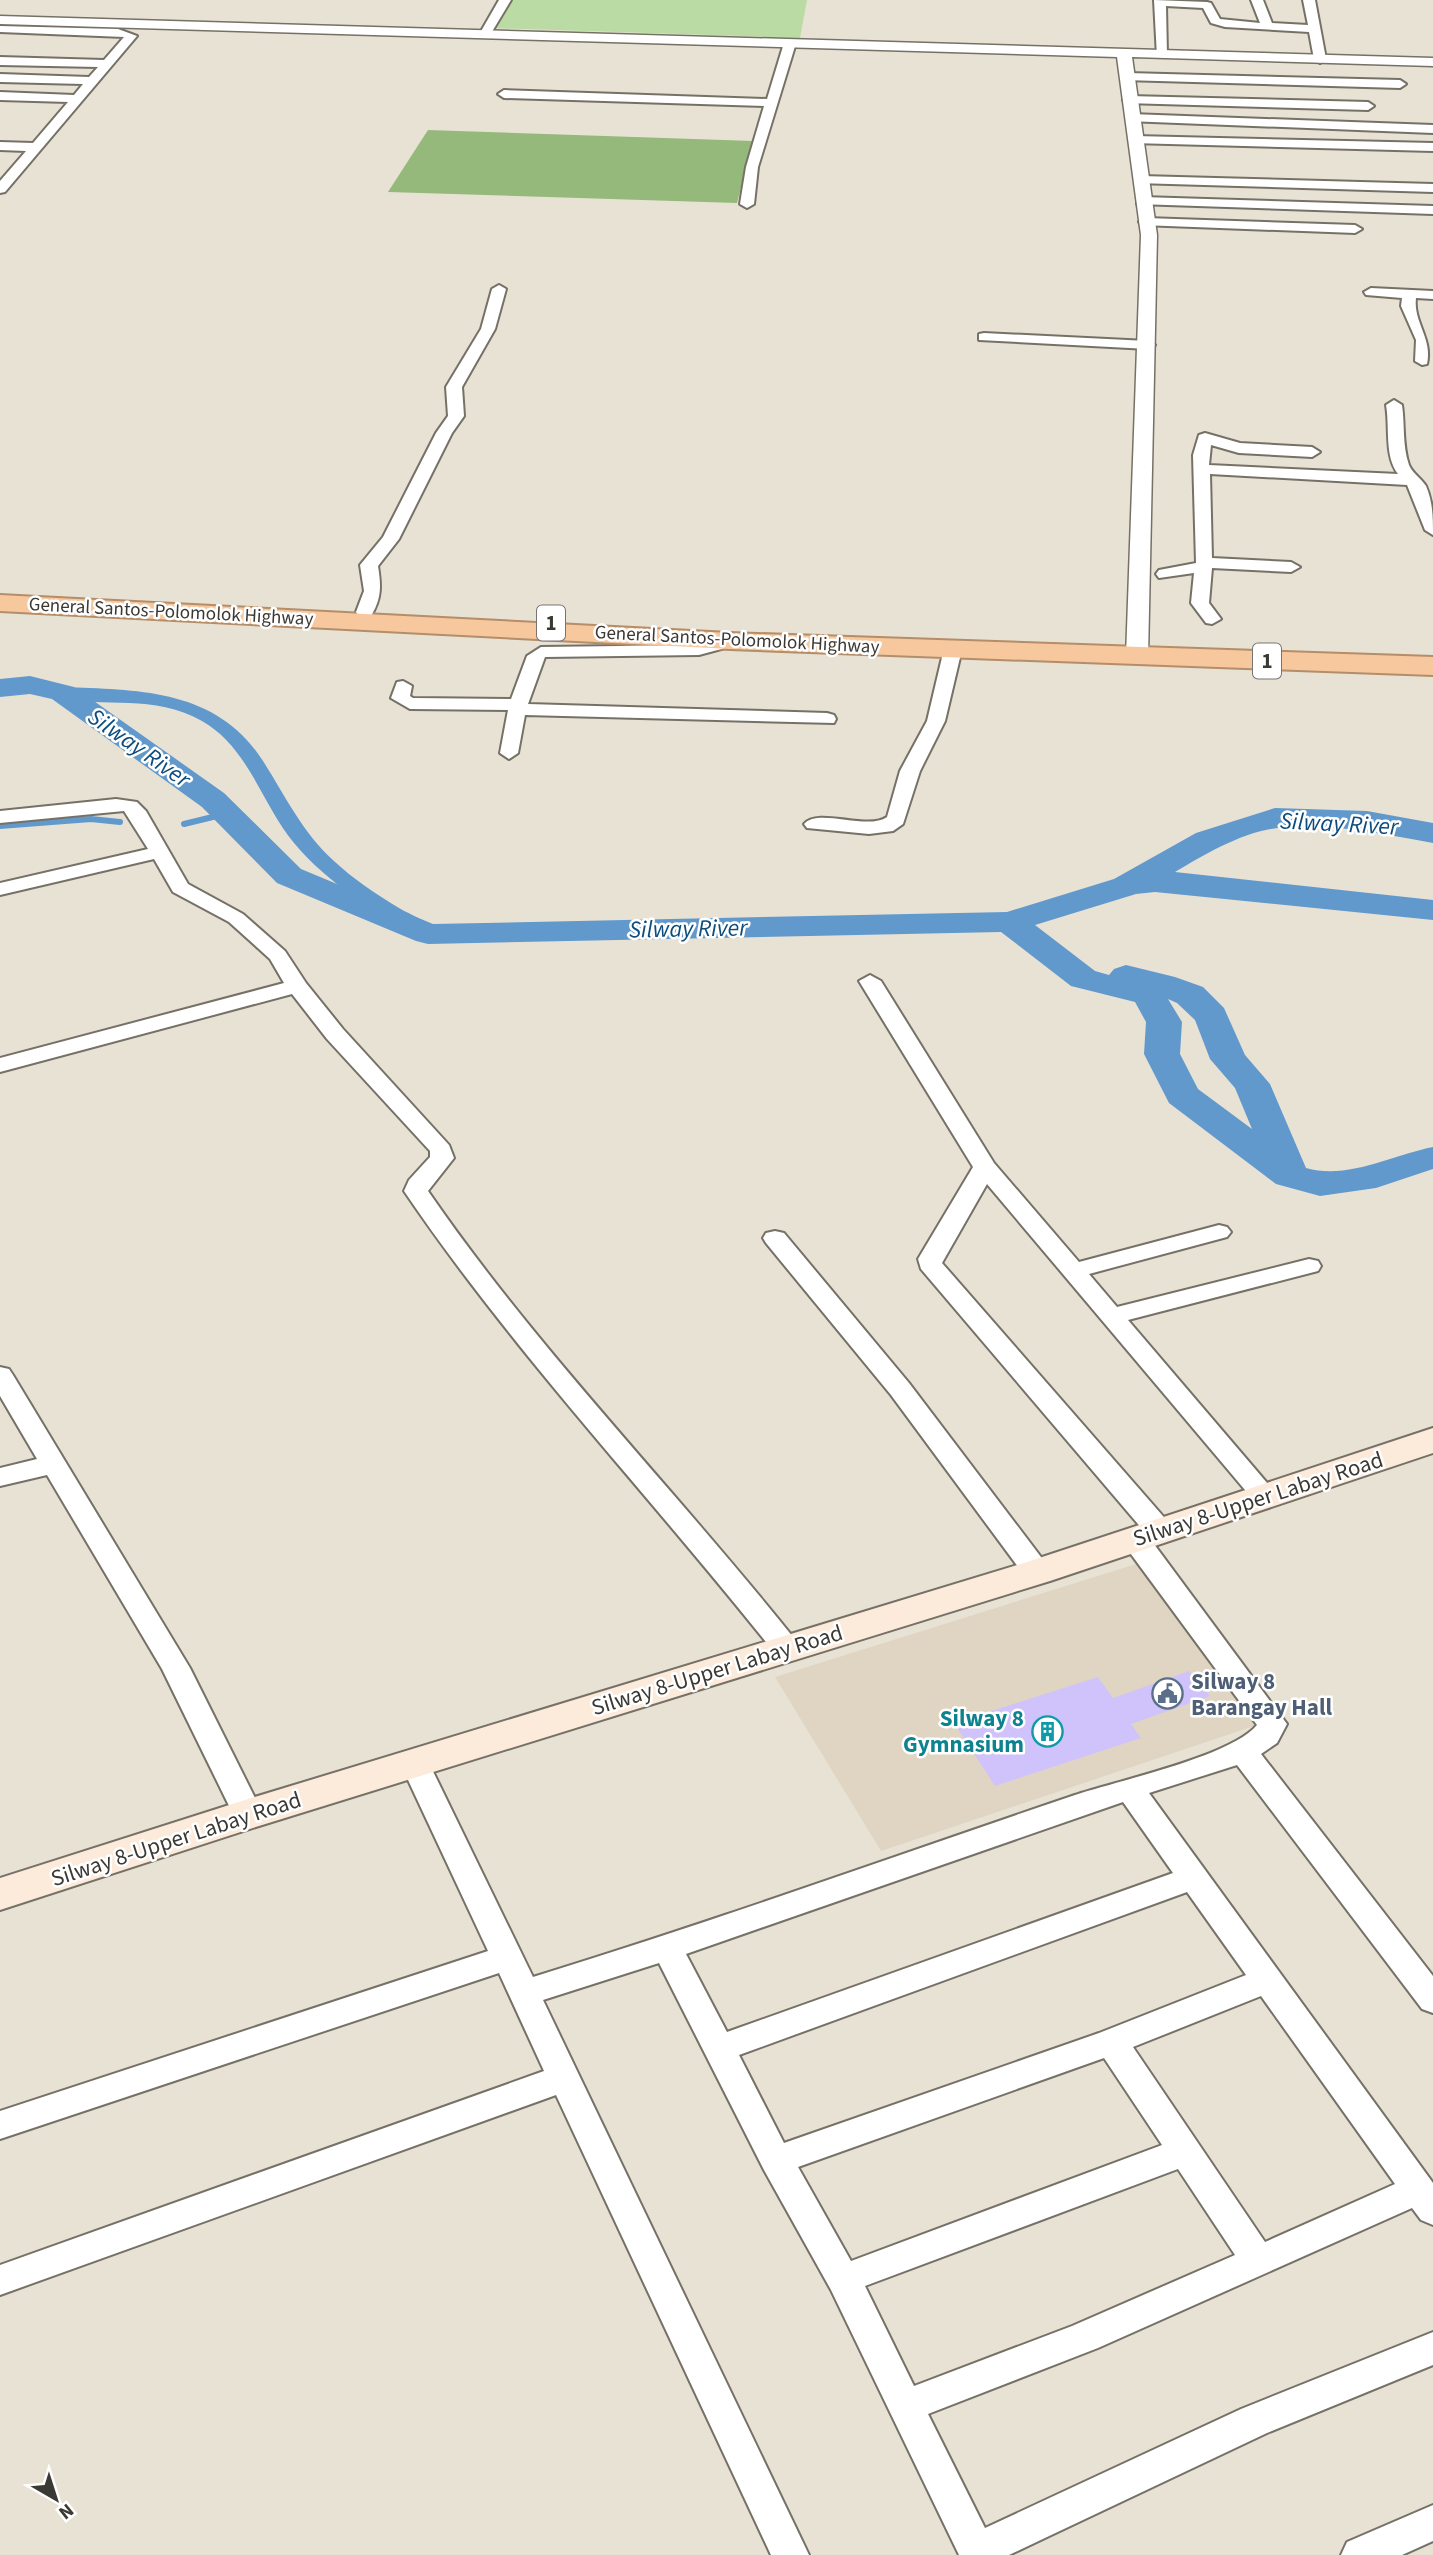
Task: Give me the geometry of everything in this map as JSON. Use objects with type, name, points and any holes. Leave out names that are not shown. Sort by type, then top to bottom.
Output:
[{"type":"highway","name":"1","points":[[0,594],[1136,653],[1433,656]]},
{"type":"highway","name":"General Santos-Polomolok Highway","points":[[0,603],[730,641],[1136,653],[1433,666]]},
{"type":"main road","name":"Silway 8-Upper Labay Road","points":[[0,1895],[248,1814],[416,1765],[1037,1572],[1433,1440]]},
{"type":"street","points":[[486,33],[505,0]]},
{"type":"street","points":[[1257,0],[1267,25]]},
{"type":"street","points":[[1309,0],[1320,59]]},
{"type":"street","points":[[1161,55],[1160,1],[1203,4],[1210,9],[1215,21],[1219,22],[1313,29]]},
{"type":"street","points":[[0,20],[1433,62]]},
{"type":"street","points":[[0,29],[130,34],[130,39],[1,186]]},
{"type":"street","points":[[747,204],[752,167],[790,43]]},
{"type":"street","points":[[109,48],[122,48]]},
{"type":"street","points":[[1124,54],[1142,201],[1149,235],[1136,653]]},
{"type":"street","points":[[0,61],[108,64]]},
{"type":"street","points":[[1127,77],[1400,85]]},
{"type":"street","points":[[0,78],[93,81]]},
{"type":"street","points":[[504,94],[770,103]]},
{"type":"street","points":[[0,96],[78,99]]},
{"type":"street","points":[[1129,100],[1368,106]]},
{"type":"street","points":[[1131,118],[1433,129]]},
{"type":"street","points":[[0,146],[36,147]]},
{"type":"street","points":[[1136,146],[1433,147]]},
{"type":"street","points":[[1136,146],[1294,158]]},
{"type":"street","points":[[0,165],[20,166]]},
{"type":"street","points":[[1141,180],[1433,188]]},
{"type":"street","points":[[1142,201],[1433,210]]},
{"type":"street","points":[[1146,222],[1355,229]]},
{"type":"street","points":[[365,612],[373,591],[369,565],[391,538],[444,433],[456,416],[454,387],[459,374],[488,330],[499,289]]},
{"type":"street","points":[[1371,292],[1433,295]]},
{"type":"street","points":[[1410,294],[1408,306],[1423,340],[1422,361]]},
{"type":"street","points":[[984,337],[1147,345]]},
{"type":"street","points":[[1394,405],[1397,450],[1405,474],[1413,481],[1433,530]]},
{"type":"street","points":[[1212,619],[1200,603],[1204,565],[1201,455],[1204,436],[1239,448],[1312,452]]},
{"type":"street","points":[[1203,469],[1413,481],[1433,477]]},
{"type":"street","points":[[1165,574],[1204,565],[1292,567]]},
{"type":"street","points":[[509,753],[518,707],[536,656],[541,652],[705,649],[730,641]]},
{"type":"street","points":[[814,824],[869,828],[886,827],[896,820],[910,771],[936,721],[953,649]]},
{"type":"street","points":[[403,686],[400,698],[410,703],[827,719]]},
{"type":"street","points":[[0,817],[125,805],[139,815],[180,888],[236,918],[278,955],[297,986],[335,1034],[441,1150],[442,1158],[417,1185],[416,1191],[456,1252],[544,1361],[706,1547],[787,1649]]},
{"type":"street","points":[[0,889],[159,852]]},
{"type":"street","points":[[870,981],[985,1167],[1265,1497]]},
{"type":"street","points":[[0,1065],[297,986]]},
{"type":"street","points":[[523,1993],[667,1948],[1129,1788],[1243,1752],[1270,1730],[1272,1724],[1147,1535],[930,1264],[930,1259],[954,1215],[985,1167]]},
{"type":"street","points":[[1073,1271],[1219,1232]]},
{"type":"street","points":[[775,1238],[901,1388],[1037,1572]]},
{"type":"street","points":[[1113,1316],[1309,1266]]},
{"type":"street","points":[[0,1376],[176,1668],[248,1814]]},
{"type":"street","points":[[0,1477],[54,1464]]},
{"type":"street","points":[[1243,1752],[1433,2000]]},
{"type":"street","points":[[416,1765],[562,2079],[790,2555]]},
{"type":"street","points":[[906,2406],[1085,2337],[1259,2262],[1426,2200],[1129,1788]]},
{"type":"street","points":[[719,2049],[1195,1877]]},
{"type":"street","points":[[667,1948],[776,2160],[843,2279],[978,2553],[1254,2421],[1433,2348]]},
{"type":"street","points":[[0,2125],[507,1958]]},
{"type":"street","points":[[776,2160],[1111,2042],[1266,1980]]},
{"type":"street","points":[[1111,2042],[1259,2262]]},
{"type":"street","points":[[0,2280],[562,2079]]},
{"type":"street","points":[[843,2279],[1186,2151]]},
{"type":"street","points":[[1360,2555],[1433,2524]]},
{"type":"shaded area","points":[[1136,1564],[1260,1724],[881,1851],[775,1677]]},
{"type":"green space","points":[[507,0],[807,0],[800,38],[489,28]]},
{"type":"green space","points":[[428,130],[753,141],[737,203],[388,192]]},
{"type":"building","name":"Silway 8 Gymnasium","points":[[1189,1671],[1210,1696],[1131,1724],[1141,1738],[995,1786],[954,1723],[1098,1677],[1113,1698]]},
{"type":"waterway","name":"Silway River","points":[[0,688],[30,685],[63,693],[213,800],[289,876],[428,934],[1009,922]]},
{"type":"waterway","points":[[63,693],[162,700],[208,716],[228,730],[245,749],[293,828],[329,868],[361,892],[428,934]]},
{"type":"waterway","points":[[184,824],[225,814]]},
{"type":"waterway","name":"Silway River","points":[[1009,922],[1126,886],[1208,840],[1275,818],[1367,821],[1433,833]]},
{"type":"waterway","points":[[0,826],[91,819],[120,822]]},
{"type":"waterway","points":[[1134,884],[1155,881],[1187,883],[1433,910]]},
{"type":"waterway","points":[[1009,922],[1083,979],[1148,995],[1164,1022],[1162,1054],[1182,1095],[1290,1176]]},
{"type":"waterway","points":[[1126,976],[1163,984],[1190,995],[1211,1016],[1228,1059],[1252,1084],[1290,1176]]},
{"type":"waterway","points":[[1290,1176],[1320,1184],[1376,1176],[1413,1162],[1433,1158]]},
{"type":"place","name":"Silway 8 Barangay Hall","points":[[1168,1694]]},
{"type":"place","name":"Silway 8 Gymnasium","points":[[1047,1731]]}]
